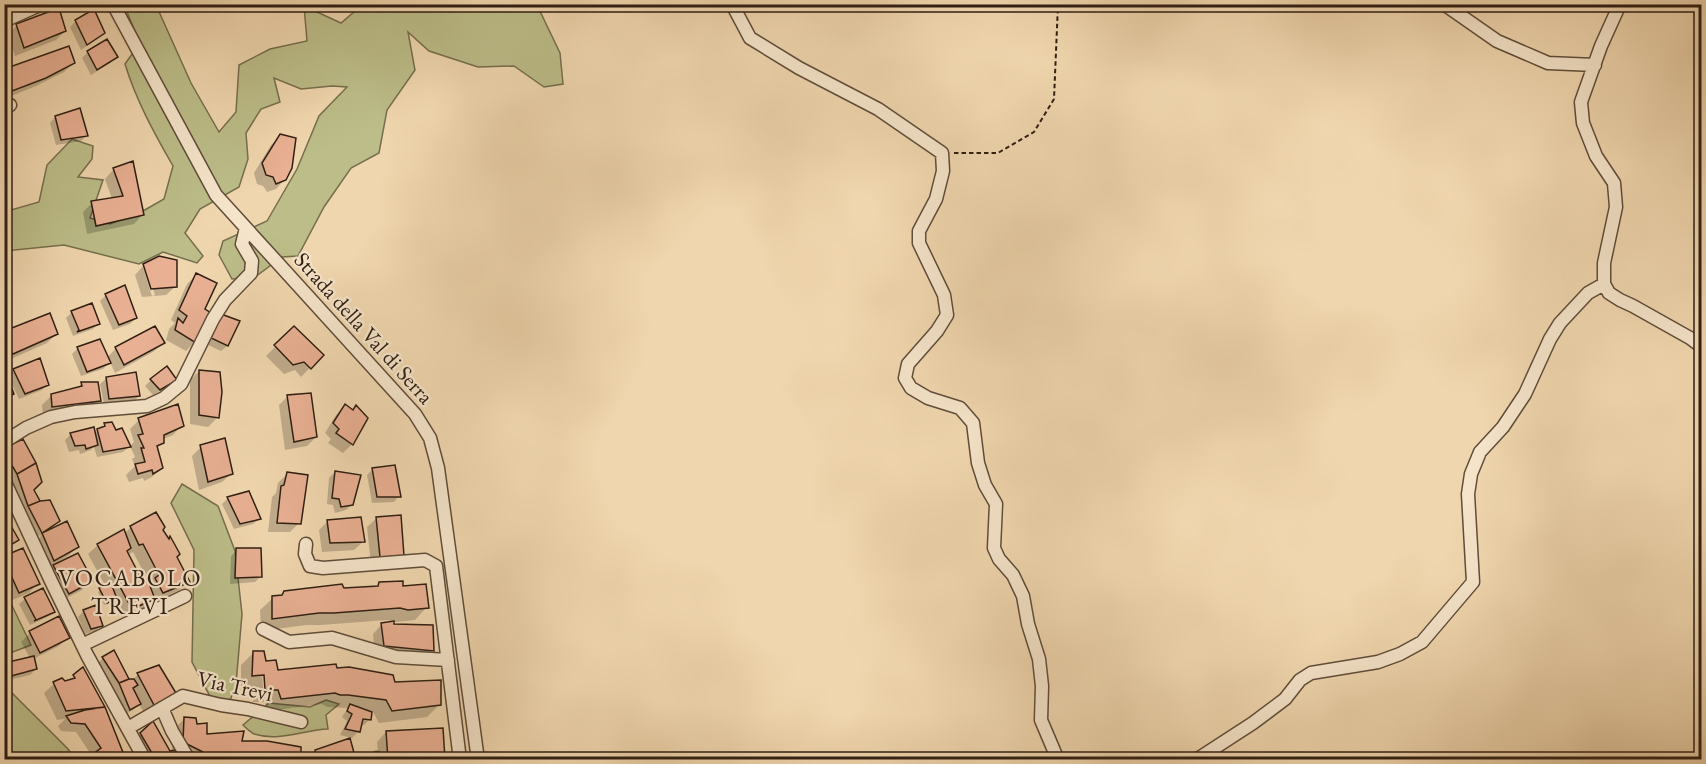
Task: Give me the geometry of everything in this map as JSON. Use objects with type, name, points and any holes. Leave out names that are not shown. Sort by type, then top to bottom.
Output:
[{"type":"street","points":[[4,21],[42,4]]},
{"type":"street","name":"Strada della Val di Serra","points":[[112,4],[216,195],[415,414],[430,438],[438,468],[478,759]]},
{"type":"street","points":[[732,4],[750,38],[799,68],[878,108],[942,153],[943,171],[936,199],[919,231],[919,243],[944,295],[946,315],[937,331],[908,364],[905,378],[911,388],[928,398],[960,408],[973,423],[978,463],[985,485],[996,504],[994,548],[999,559],[1013,575],[1023,596],[1028,624],[1039,659],[1042,686],[1041,720],[1058,759]]},
{"type":"street","points":[[1444,4],[1497,41],[1548,63],[1595,65]]},
{"type":"street","points":[[1620,4],[1581,102],[1583,123],[1596,156],[1614,183],[1616,207],[1604,262],[1604,284],[1609,293],[1681,333],[1701,347]]},
{"type":"street","points":[[4,442],[26,428],[51,417],[75,412],[147,406],[164,398],[181,384],[213,319],[225,300],[251,273],[252,261],[242,244],[246,228]]},
{"type":"street","points":[[1196,759],[1286,699],[1300,680],[1311,673],[1378,662],[1400,654],[1422,642],[1464,594],[1473,582],[1468,494],[1471,474],[1480,452],[1503,428],[1525,394],[1550,339],[1560,323],[1588,293],[1604,284]]},
{"type":"street","points":[[4,480],[82,645],[145,759]]},
{"type":"street","points":[[306,543],[305,554],[310,566],[323,568],[425,560],[436,566],[460,759]]},
{"type":"street","points":[[82,645],[185,596]]},
{"type":"street","points":[[263,629],[289,642],[332,638],[396,657],[448,660]]},
{"type":"street","name":"Via Trevi","points":[[128,728],[183,696],[301,722]]},
{"type":"street","points":[[162,708],[189,759]]},
{"type":"path","points":[[942,153],[998,153],[1034,132],[1054,99],[1058,4]]},
{"type":"green space","points":[[124,5],[156,5],[191,83],[219,132],[236,112],[239,65],[270,49],[307,41],[304,6],[341,23],[362,5],[537,5],[560,53],[563,84],[544,87],[514,66],[478,67],[429,51],[408,32],[415,70],[387,110],[379,153],[351,168],[324,207],[298,256],[282,257],[255,277],[232,279],[219,255],[223,241],[267,221],[297,169],[319,116],[347,87],[301,89],[274,78],[280,102],[261,109],[246,133],[248,159],[239,187],[200,209],[185,233],[203,256],[197,263],[163,252],[139,264],[64,245],[5,251],[4,212],[39,202],[47,165],[72,139],[93,146],[92,159],[78,177],[103,180],[90,218],[110,224],[143,211],[164,199],[173,166],[146,116],[125,64],[140,43]]},
{"type":"green space","points":[[182,484],[218,506],[235,551],[242,614],[236,684],[226,712],[215,706],[192,662],[194,550],[171,503]]},
{"type":"green space","points":[[4,589],[31,645],[5,655],[4,655]]},
{"type":"green space","points":[[5,686],[68,749],[75,759],[5,759]]},
{"type":"green space","points":[[326,700],[339,704],[326,715],[328,729],[273,737],[254,734],[243,725],[269,703],[310,707]]},
{"type":"building","points":[[59,8],[66,31],[24,48],[16,24]]},
{"type":"building","points":[[94,9],[105,33],[87,45],[75,20]]},
{"type":"building","points":[[107,39],[118,57],[97,70],[87,51]]},
{"type":"building","points":[[69,46],[75,63],[46,78],[12,91],[8,89],[4,82],[4,69]]},
{"type":"building","points":[[80,108],[88,136],[61,140],[55,116]]},
{"type":"building","points":[[280,134],[296,138],[292,168],[286,180],[276,184],[273,177],[266,175],[262,163]]},
{"type":"building","points":[[133,161],[144,215],[96,226],[91,201],[123,196],[113,168]]},
{"type":"building","points":[[159,256],[177,260],[177,287],[151,289],[143,264]]},
{"type":"building","points":[[196,273],[217,283],[205,309],[211,313],[196,343],[175,330],[178,318],[183,323],[187,316],[179,310]]},
{"type":"building","points":[[125,285],[137,318],[119,325],[105,294]]},
{"type":"building","points":[[92,303],[100,324],[77,332],[79,330],[71,311]]},
{"type":"building","points":[[50,313],[58,334],[13,354],[4,341],[4,331]]},
{"type":"building","points":[[221,314],[240,321],[228,346],[211,338]]},
{"type":"building","points":[[155,326],[165,343],[124,365],[115,347]]},
{"type":"building","points":[[294,326],[324,355],[311,369],[304,362],[293,365],[274,345]]},
{"type":"building","points":[[100,339],[111,363],[87,372],[77,347]]},
{"type":"building","points":[[40,358],[49,385],[25,394],[13,369]]},
{"type":"building","points":[[167,366],[177,380],[160,390],[150,379]]},
{"type":"building","points":[[4,368],[14,394],[4,398]]},
{"type":"building","points":[[199,370],[220,372],[222,392],[219,418],[199,415]]},
{"type":"building","points":[[136,372],[140,396],[109,399],[106,377]]},
{"type":"building","points":[[81,382],[98,382],[101,401],[52,407],[51,394],[82,386]]},
{"type":"building","points":[[311,393],[317,437],[294,442],[287,395]]},
{"type":"building","points":[[178,404],[184,426],[164,435],[164,443],[157,446],[163,468],[153,474],[152,470],[138,474],[135,464],[145,462],[141,448],[144,448],[138,435],[143,434],[138,418]]},
{"type":"building","points":[[345,404],[353,410],[356,405],[368,418],[353,445],[336,433],[339,429],[333,423]]},
{"type":"building","points":[[112,422],[116,430],[122,428],[131,447],[103,452],[97,429],[105,426],[104,423]]},
{"type":"building","points":[[94,427],[98,445],[86,449],[85,445],[75,446],[70,433]]},
{"type":"building","points":[[225,438],[233,474],[208,482],[200,445]]},
{"type":"building","points":[[23,439],[36,463],[17,474],[4,448]]},
{"type":"building","points":[[36,463],[42,482],[34,490],[40,501],[28,506],[17,474]]},
{"type":"building","points":[[395,465],[401,497],[377,497],[372,468]]},
{"type":"building","points":[[335,471],[361,475],[353,505],[341,507],[339,499],[332,498]]},
{"type":"building","points":[[287,472],[308,475],[301,524],[277,523],[281,486],[284,485]]},
{"type":"building","points":[[249,491],[261,519],[240,524],[227,497]]},
{"type":"building","points":[[50,500],[60,521],[42,533],[28,506]]},
{"type":"building","points":[[156,512],[165,527],[163,530],[169,539],[170,536],[180,554],[177,557],[190,582],[163,593],[155,578],[159,575],[143,544],[139,545],[130,526]]},
{"type":"building","points":[[401,515],[404,556],[380,557],[376,517]]},
{"type":"building","points":[[361,517],[365,542],[330,543],[327,520]]},
{"type":"building","points":[[7,519],[19,540],[4,549],[4,520]]},
{"type":"building","points":[[67,521],[79,547],[54,561],[42,533]]},
{"type":"building","points":[[124,529],[131,548],[127,551],[143,582],[148,581],[155,599],[132,609],[97,544]]},
{"type":"building","points":[[23,548],[40,584],[19,593],[4,556]]},
{"type":"building","points":[[236,548],[261,548],[262,577],[235,578]]},
{"type":"building","points":[[78,553],[93,581],[69,594],[53,565]]},
{"type":"building","points":[[403,581],[403,586],[426,584],[429,608],[319,613],[272,619],[272,596],[282,595],[284,591],[342,584],[344,588],[378,586],[379,582]]},
{"type":"building","points":[[111,583],[117,599],[107,603],[99,588]]},
{"type":"building","points":[[43,588],[55,612],[34,621],[36,620],[24,597]]},
{"type":"building","points":[[96,605],[103,626],[91,629],[83,610]]},
{"type":"building","points":[[59,616],[70,638],[40,653],[29,631]]},
{"type":"building","points":[[394,621],[394,624],[433,625],[434,651],[384,646],[381,623]]},
{"type":"building","points":[[114,650],[129,679],[119,683],[102,657]]},
{"type":"building","points":[[253,651],[264,651],[266,661],[276,660],[278,670],[336,664],[337,668],[349,667],[393,675],[395,682],[441,680],[441,705],[392,711],[386,700],[335,693],[281,699],[278,690],[265,690],[264,675],[252,676]]},
{"type":"building","points":[[34,656],[37,669],[4,678],[4,663]]},
{"type":"building","points":[[159,665],[176,693],[155,707],[137,673]]},
{"type":"building","points":[[83,667],[105,707],[66,711],[53,682],[62,678],[65,681],[75,678],[73,675]]},
{"type":"building","points":[[134,679],[138,685],[133,688],[141,704],[130,710],[119,683]]},
{"type":"building","points":[[350,704],[372,712],[371,720],[363,719],[360,732],[345,729],[352,714],[347,711]]},
{"type":"building","points":[[105,707],[126,760],[95,760],[93,754],[101,748],[85,724],[71,723],[66,716]]},
{"type":"building","points":[[184,717],[196,718],[197,724],[207,723],[207,734],[244,731],[242,741],[267,741],[301,747],[301,760],[203,760],[203,752],[183,742]]},
{"type":"building","points":[[153,721],[170,751],[175,750],[181,760],[156,760],[140,733]]},
{"type":"building","points":[[443,728],[445,759],[388,760],[386,731]]},
{"type":"building","points":[[350,738],[356,760],[315,760],[315,750]]},
{"type":"district","name":"VOCABOLO TREVI","points":[[130,591]]}]
